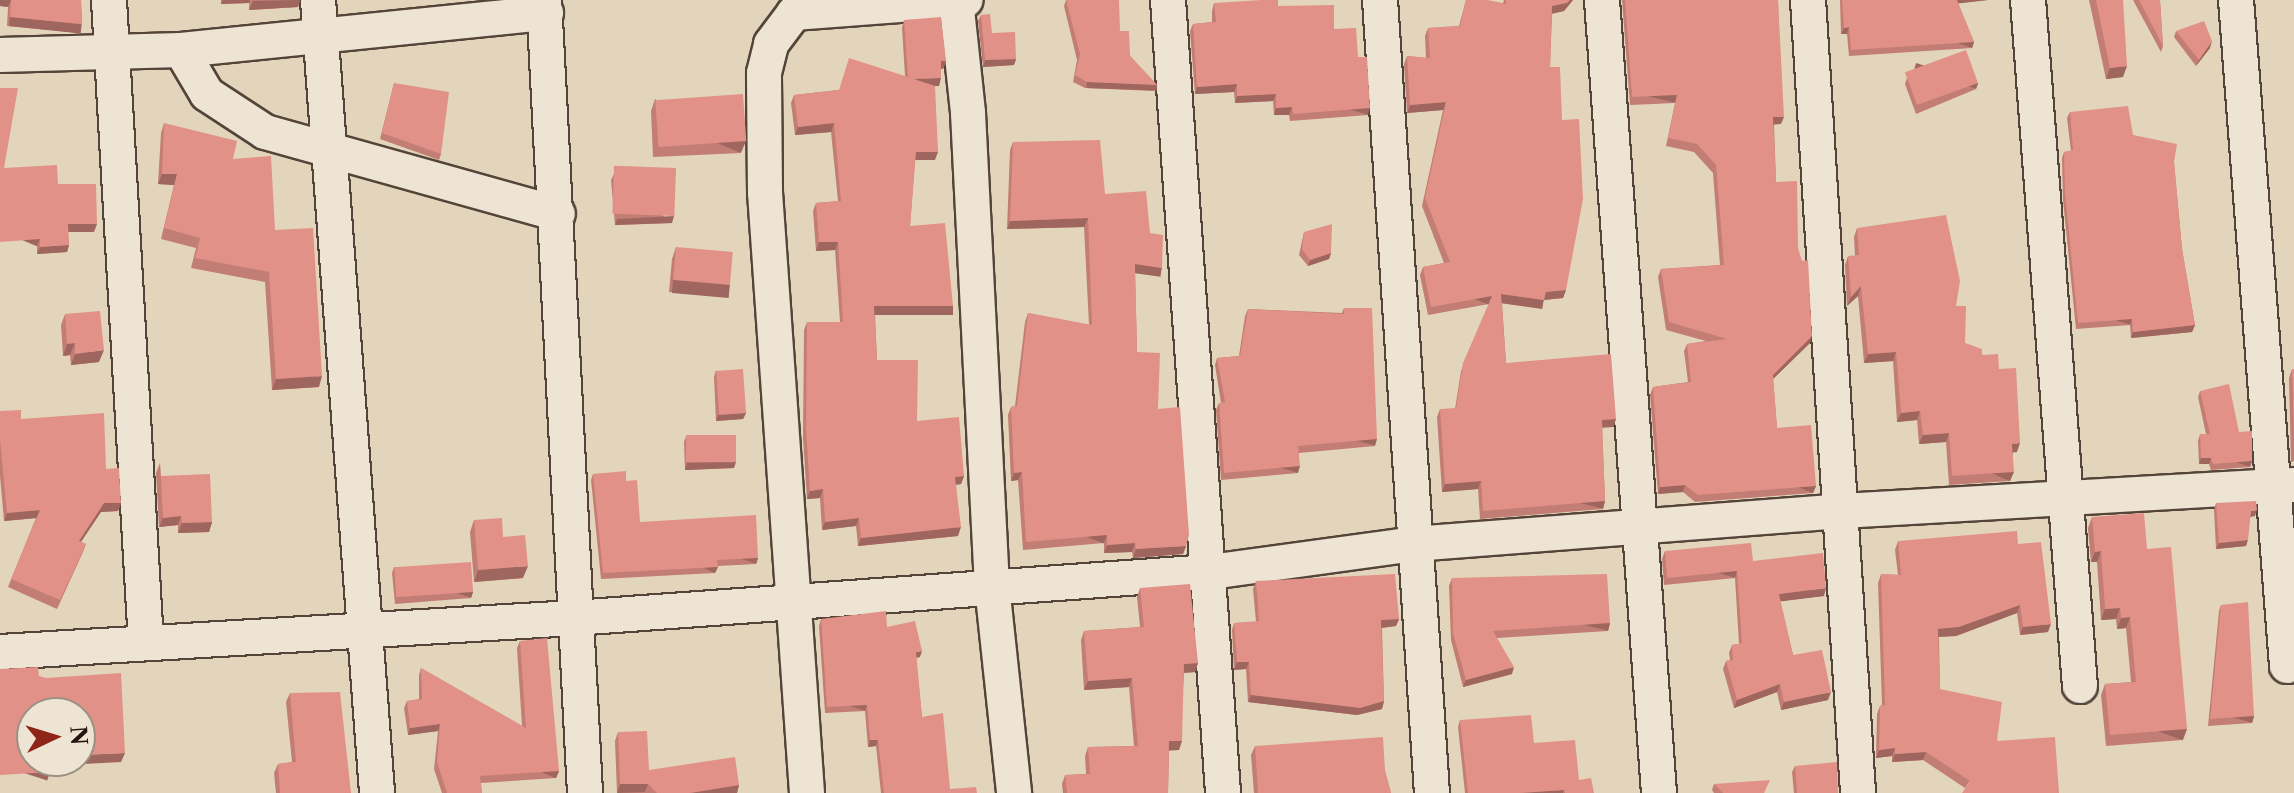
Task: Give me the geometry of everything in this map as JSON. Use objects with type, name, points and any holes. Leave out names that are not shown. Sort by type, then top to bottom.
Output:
[{"type":"street","points":[[109,0],[146,643]]},
{"type":"street","points":[[318,0],[377,793]]},
{"type":"street","points":[[956,0],[968,113],[992,586],[1014,793]]},
{"type":"street","points":[[807,793],[790,600],[765,192],[764,73],[771,44],[794,13],[966,0]]},
{"type":"street","points":[[1168,0],[1223,793]]},
{"type":"street","points":[[1380,0],[1432,793]]},
{"type":"street","points":[[1602,0],[1659,793]]},
{"type":"street","points":[[1808,0],[1858,793]]},
{"type":"street","points":[[2028,0],[2080,686]]},
{"type":"street","points":[[2236,0],[2282,485],[2287,666]]},
{"type":"street","points":[[0,55],[181,50],[321,37],[545,7],[558,214],[574,618],[585,793]]},
{"type":"street","points":[[181,50],[207,94],[234,116],[265,132],[328,147],[465,192],[558,214]]},
{"type":"street","points":[[0,652],[574,618],[1210,572],[1414,544],[1841,511],[2282,485]]},
{"type":"building","points":[[11,0],[81,0],[82,24],[10,17]]},
{"type":"building","points":[[1066,0],[1119,0],[1120,31],[1129,31],[1130,56],[1157,85],[1087,82],[1075,75],[1080,54]]},
{"type":"building","points":[[1278,0],[1278,6],[1334,5],[1334,29],[1356,28],[1358,57],[1367,57],[1370,108],[1293,114],[1292,107],[1276,108],[1276,94],[1237,96],[1237,84],[1197,87],[1193,24],[1216,22],[1214,3]]},
{"type":"building","points":[[1466,0],[1506,4],[1506,0],[1570,0],[1552,6],[1550,67],[1560,67],[1562,120],[1579,119],[1583,199],[1566,290],[1546,292],[1544,300],[1501,294],[1506,363],[1611,354],[1616,419],[1602,420],[1605,501],[1483,511],[1481,481],[1445,484],[1440,409],[1456,408],[1463,363],[1492,296],[1431,307],[1423,267],[1450,262],[1425,198],[1446,102],[1410,105],[1407,56],[1430,58],[1428,28],[1460,26]]},
{"type":"building","points":[[1625,0],[1778,0],[1784,117],[1773,117],[1776,182],[1797,181],[1798,248],[1802,261],[1808,260],[1812,336],[1773,375],[1777,428],[1811,425],[1816,486],[1698,495],[1685,485],[1660,487],[1653,387],[1691,382],[1687,344],[1727,339],[1669,322],[1661,269],[1724,265],[1716,165],[1697,144],[1668,138],[1677,95],[1632,97]]},
{"type":"building","points":[[1842,0],[1957,0],[1974,42],[1851,50],[1849,27],[1844,28]]},
{"type":"building","points":[[2096,0],[2123,0],[2127,66],[2110,68]]},
{"type":"building","points":[[2139,0],[2160,0],[2163,46]]},
{"type":"building","points":[[990,14],[992,33],[1015,32],[1016,59],[985,60],[981,15]]},
{"type":"building","points":[[941,17],[946,61],[941,61],[941,78],[914,79],[935,86],[938,152],[916,152],[910,226],[945,223],[953,306],[874,306],[877,360],[918,360],[917,421],[959,417],[964,476],[955,477],[961,527],[861,538],[859,518],[825,522],[823,489],[810,491],[806,430],[807,322],[843,322],[838,242],[819,242],[816,203],[841,201],[834,123],[798,127],[794,95],[839,90],[849,58],[908,77],[904,20]]},
{"type":"building","points":[[2204,21],[2212,41],[2199,60],[2176,31]]},
{"type":"building","points":[[1966,50],[1978,83],[1917,105],[1905,72]]},
{"type":"building","points":[[394,83],[449,92],[441,154],[382,133]]},
{"type":"building","points":[[0,88],[18,88],[4,168],[57,165],[58,184],[96,184],[97,224],[68,224],[69,245],[40,247],[40,239],[0,242]]},
{"type":"building","points":[[743,94],[746,141],[658,147],[655,100]]},
{"type":"building","points":[[2128,106],[2133,135],[2177,144],[2174,162],[2182,249],[2195,325],[2133,332],[2132,319],[2078,323],[2065,194],[2064,152],[2073,150],[2070,112]]},
{"type":"building","points":[[164,123],[237,141],[233,159],[271,156],[275,230],[313,228],[322,376],[276,379],[269,272],[195,258],[200,238],[164,228],[177,174],[162,174]]},
{"type":"building","points":[[1100,140],[1105,194],[1146,191],[1150,233],[1163,235],[1162,268],[1135,264],[1137,352],[1160,353],[1158,409],[1180,407],[1189,535],[1186,546],[1136,549],[1135,543],[1107,545],[1107,535],[1026,542],[1022,472],[1014,473],[1011,407],[1017,406],[1028,313],[1092,325],[1088,218],[1010,221],[1013,142]]},
{"type":"building","points":[[614,166],[676,168],[674,216],[612,214]]},
{"type":"building","points":[[1946,215],[1960,281],[1956,306],[1966,306],[1965,343],[1982,349],[1982,355],[1998,354],[1999,369],[2016,368],[2020,443],[2012,444],[2014,472],[1952,476],[1949,433],[1923,435],[1920,411],[1901,413],[1896,352],[1868,354],[1861,286],[1851,297],[1848,256],[1859,255],[1857,228]]},
{"type":"building","points":[[1332,224],[1331,253],[1310,260],[1302,249],[1304,232]]},
{"type":"building","points":[[676,247],[733,252],[730,285],[673,280]]},
{"type":"building","points":[[1344,308],[1372,308],[1377,439],[1298,446],[1300,466],[1224,473],[1219,403],[1225,402],[1217,358],[1240,356],[1248,309],[1344,314]]},
{"type":"building","points":[[100,311],[104,350],[75,354],[75,343],[67,344],[65,314]]},
{"type":"building","points":[[743,369],[746,413],[719,415],[716,371]]},
{"type":"building","points":[[2292,369],[2294,369],[2294,435]]},
{"type":"building","points":[[2229,384],[2239,432],[2252,431],[2252,461],[2213,464],[2211,458],[2201,458],[2200,434],[2210,434],[2200,391]]},
{"type":"building","points":[[21,410],[21,419],[104,413],[106,469],[119,468],[121,503],[104,503],[79,541],[86,544],[60,600],[11,579],[40,510],[7,513],[0,411]]},
{"type":"building","points":[[686,435],[736,435],[736,462],[686,462]]},
{"type":"building","points":[[160,463],[161,476],[210,474],[212,522],[182,523],[181,516],[163,518]]},
{"type":"building","points":[[626,471],[626,481],[637,480],[640,522],[756,515],[758,558],[717,560],[718,567],[603,573],[593,474]]},
{"type":"building","points":[[2256,501],[2257,510],[2251,511],[2248,540],[2219,543],[2216,503]]},
{"type":"building","points":[[2144,513],[2147,549],[2171,547],[2187,729],[2110,735],[2105,684],[2136,682],[2130,617],[2121,618],[2120,608],[2105,609],[2101,551],[2095,552],[2092,517]]},
{"type":"building","points":[[502,518],[503,537],[525,535],[528,566],[478,570],[474,520]]},
{"type":"building","points":[[2017,531],[2018,544],[2041,542],[2051,624],[2023,627],[2020,605],[1959,627],[1938,629],[1940,689],[2002,702],[1997,741],[2055,737],[2059,793],[1962,793],[1970,781],[1926,752],[1895,754],[1895,748],[1879,750],[1880,706],[1885,705],[1881,574],[1901,575],[1898,541]]},
{"type":"building","points":[[1751,543],[1753,561],[1823,553],[1826,588],[1779,594],[1793,655],[1822,650],[1831,692],[1784,702],[1780,684],[1737,700],[1726,661],[1733,660],[1732,645],[1742,643],[1737,571],[1667,578],[1665,551]]},
{"type":"building","points":[[471,562],[473,592],[396,597],[394,567]]},
{"type":"building","points":[[1395,574],[1399,619],[1381,620],[1384,701],[1360,708],[1251,695],[1249,662],[1237,662],[1234,623],[1259,621],[1256,581]]},
{"type":"building","points":[[1607,574],[1610,623],[1493,631],[1514,667],[1466,680],[1453,633],[1452,578]]},
{"type":"building","points":[[1190,584],[1198,663],[1184,664],[1182,741],[1169,741],[1168,793],[1067,793],[1065,775],[1090,774],[1088,747],[1138,746],[1132,678],[1088,681],[1084,631],[1144,627],[1140,588]]},
{"type":"building","points":[[2248,602],[2254,716],[2210,719],[2221,605]]},
{"type":"building","points":[[886,611],[887,627],[915,621],[922,651],[916,652],[922,717],[943,713],[950,789],[976,787],[977,793],[884,793],[878,740],[870,740],[867,705],[827,707],[821,619]]},
{"type":"building","points":[[547,638],[559,771],[480,776],[482,793],[447,793],[437,762],[440,724],[410,728],[407,701],[422,699],[421,668],[526,728],[520,641]]},
{"type":"building","points":[[38,667],[39,676],[46,678],[121,673],[125,753],[96,754],[96,697],[16,697],[16,774],[0,775],[0,669]]},
{"type":"building","points":[[340,692],[351,793],[280,793],[278,764],[296,762],[290,693]]},
{"type":"building","points":[[1531,715],[1534,743],[1575,740],[1579,780],[1591,778],[1594,793],[1565,793],[1564,790],[1468,793],[1460,720]]},
{"type":"building","points":[[647,731],[649,770],[735,757],[739,785],[690,793],[657,793],[648,784],[620,784],[618,732]]},
{"type":"building","points":[[1383,737],[1385,771],[1391,793],[1258,793],[1255,746]]},
{"type":"building","points":[[1837,762],[1838,793],[1797,793],[1795,766]]},
{"type":"building","points":[[1770,780],[1764,793],[1723,793],[1714,784]]}]
